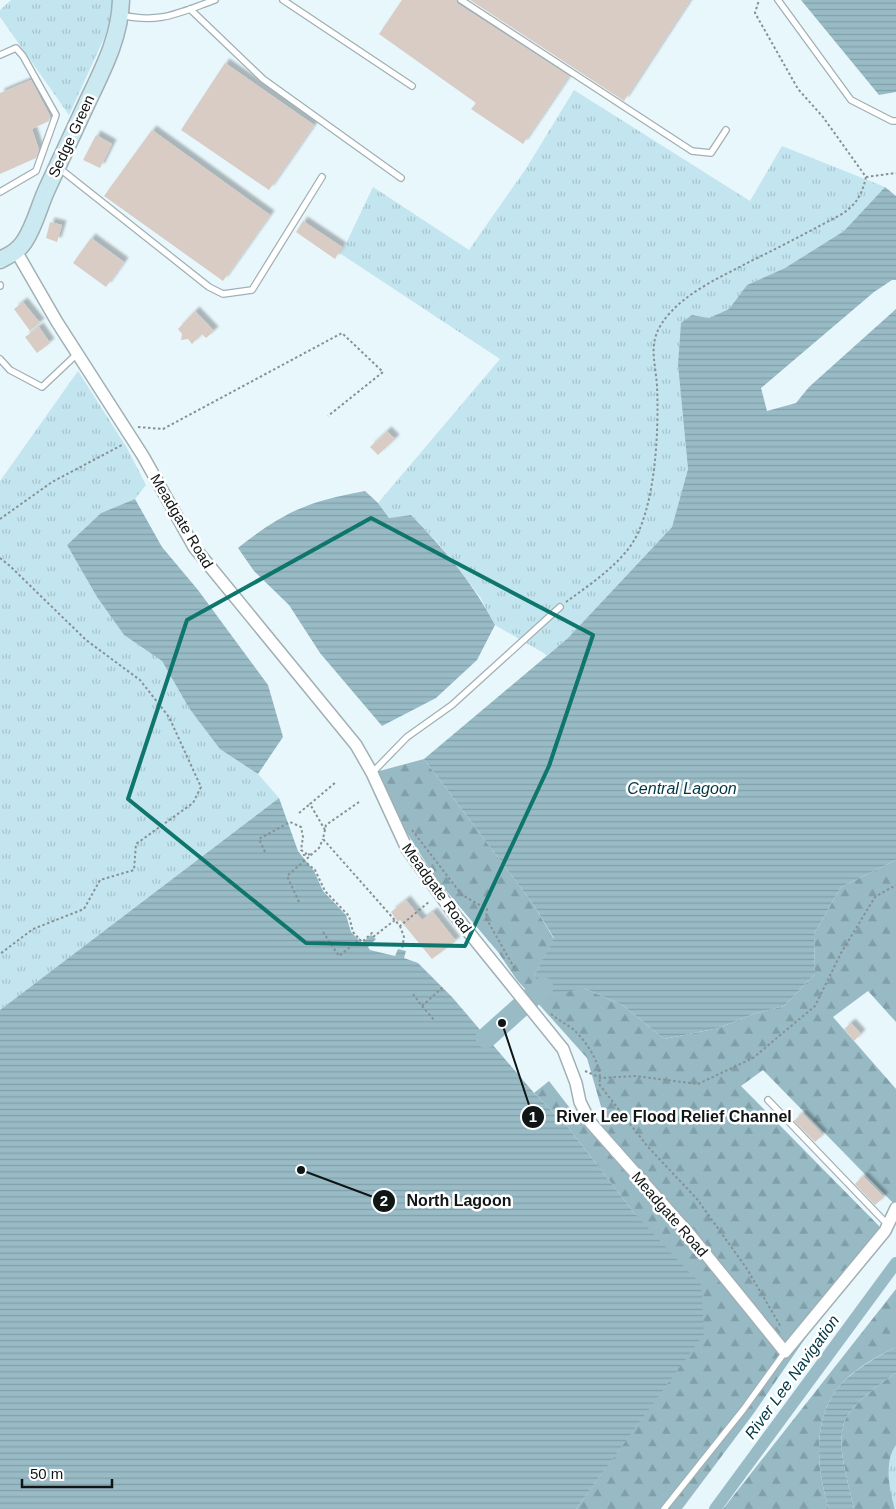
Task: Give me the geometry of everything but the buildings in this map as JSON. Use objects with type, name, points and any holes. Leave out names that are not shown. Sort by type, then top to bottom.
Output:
[{"type":"street","name":"Sedge Green","points":[[0,260],[16,252],[25,241],[34,223],[57,167],[104,66],[121,7]]},
{"type":"street","name":"Meadgate Road","points":[[16,252],[77,354],[126,428],[194,548],[217,579],[356,745],[372,773],[407,850],[440,893],[542,1012],[563,1048],[580,1102],[590,1122],[691,1236],[785,1352]]},
{"type":"street","points":[[785,1352],[888,1225],[896,1208]]},
{"type":"lane","points":[[121,7],[143,20],[158,19],[215,0]]},
{"type":"lane","points":[[283,0],[412,86]]},
{"type":"lane","points":[[461,0],[692,151],[711,153],[726,130]]},
{"type":"lane","points":[[778,0],[851,100],[892,121],[896,121]]},
{"type":"lane","points":[[190,9],[263,79],[402,178]]},
{"type":"lane","points":[[0,55],[16,48],[23,56],[56,114],[36,172],[0,192]]},
{"type":"lane","points":[[57,167],[154,245],[209,287],[222,294],[252,290],[322,177]]},
{"type":"lane","points":[[0,359],[10,370],[42,387],[77,354]]},
{"type":"lane","points":[[372,773],[408,737],[452,705],[560,607]]},
{"type":"lane","points":[[768,1100],[888,1225]]},
{"type":"lane","points":[[664,1509],[743,1410],[785,1352]]},
{"type":"path","points":[[759,0],[755,13],[780,60],[798,89],[823,117],[866,177]]},
{"type":"path","points":[[866,177],[896,173]]},
{"type":"path","points":[[560,607],[613,566],[630,547],[638,531],[647,505],[657,446],[657,385],[652,351],[657,333],[669,314],[710,282],[842,214],[855,205],[866,177]]},
{"type":"path","points":[[126,428],[163,430],[342,333],[383,372],[328,416]]},
{"type":"path","points":[[0,519],[52,482],[133,440]]},
{"type":"path","points":[[0,558],[86,640],[140,680],[169,717],[201,787],[193,803],[136,844],[134,870],[100,880],[84,910],[33,930],[0,954]]},
{"type":"path","points":[[299,813],[336,782]]},
{"type":"path","points":[[299,902],[287,876],[303,860],[319,848],[326,825],[359,802]]},
{"type":"path","points":[[310,804],[325,830]]},
{"type":"path","points":[[265,852],[259,839],[290,822],[301,827],[303,837],[301,850],[307,854]]},
{"type":"path","points":[[410,826],[462,895],[487,909],[486,918],[515,981]]},
{"type":"path","points":[[323,839],[400,926],[404,937],[402,950]]},
{"type":"path","points":[[303,855],[312,854]]},
{"type":"path","points":[[303,860],[315,870],[322,886],[349,916],[353,932],[362,942],[372,933],[374,937],[395,920]]},
{"type":"path","points":[[569,1064],[600,1078],[635,1076],[698,1084],[753,1058],[815,1006],[841,953],[875,897],[896,885]]},
{"type":"path","points":[[400,926],[440,893]]},
{"type":"path","points":[[323,932],[339,956],[360,939]]},
{"type":"path","points":[[422,1006],[443,988]]},
{"type":"path","points":[[413,994],[434,1020]]},
{"type":"path","points":[[542,1012],[574,1030],[594,1055],[600,1078],[599,1084],[648,1147],[697,1199],[747,1269],[783,1330]]},
{"type":"highlighted area","points":[[371,518],[593,635],[549,766],[465,946],[306,943],[128,799],[187,620]]},
{"type":"green space","points":[[11,0],[116,0],[105,36],[69,115],[0,17],[0,10]]},
{"type":"green space","points":[[574,90],[750,201],[782,146],[885,187],[844,231],[785,268],[747,285],[729,309],[709,318],[692,315],[678,365],[688,469],[672,527],[568,638],[547,655],[495,625],[480,597],[438,543],[411,515],[389,518],[378,503],[500,359],[341,254],[373,187],[469,250],[527,167]]},
{"type":"green space","points":[[78,371],[127,448],[146,485],[135,499],[101,513],[67,545],[97,597],[124,635],[162,661],[189,708],[220,748],[258,774],[279,798],[0,1010],[0,481]]},
{"type":"green space","points":[[424,759],[533,904],[554,939],[534,976],[584,988],[624,1006],[664,1039],[719,1028],[753,1014],[784,1006],[815,974],[814,934],[841,887],[896,860],[896,1022],[868,991],[833,1017],[896,1089],[896,1203],[895,1205],[763,1070],[741,1086],[881,1228],[754,1413],[682,1509],[576,1509],[703,1334],[635,1214],[567,1126],[534,1093],[549,1081],[576,1116],[606,1124],[587,1058],[517,980],[498,952],[437,880],[391,808],[372,773]]},
{"type":"green space","points":[[896,1289],[896,1347],[869,1362],[844,1381],[833,1394],[821,1425],[819,1459],[821,1477],[829,1509],[723,1509]]},
{"type":"green space","points":[[896,1373],[896,1445],[892,1452],[889,1468],[891,1493],[895,1509],[854,1509],[842,1453],[842,1430],[845,1420],[861,1400]]},
{"type":"green space","points":[[896,1445],[896,1509],[889,1486],[889,1468],[892,1452]]},
{"type":"water","points":[[801,0],[896,0],[896,92],[879,95]]},
{"type":"water","name":"Central Lagoon","points":[[885,187],[896,196],[896,280],[892,280],[874,292],[761,388],[767,411],[796,403],[809,387],[896,309],[896,860],[841,887],[814,934],[815,974],[784,1006],[753,1014],[719,1028],[664,1039],[624,1006],[584,988],[550,996],[534,976],[554,938],[533,904],[424,759],[568,638],[672,527],[688,469],[678,365],[681,323],[692,315],[709,318],[729,309],[747,285],[785,268],[844,231]]},
{"type":"water","points":[[365,491],[378,503],[389,518],[411,515],[457,567],[495,625],[477,660],[436,698],[382,726],[320,653],[289,605],[254,571],[238,548],[269,525],[297,510],[328,499]]},
{"type":"water","points":[[135,499],[162,547],[198,590],[268,685],[283,737],[258,774],[220,749],[189,708],[162,661],[124,635],[97,597],[67,545],[101,513]]},
{"type":"water","points":[[279,798],[298,851],[314,871],[323,891],[346,915],[351,932],[362,943],[371,935],[376,939],[368,947],[370,950],[395,956],[398,949],[406,951],[404,958],[418,963],[452,997],[534,1093],[567,1126],[635,1214],[701,1285],[704,1334],[576,1509],[0,1509],[0,1010]]},
{"type":"water","points":[[896,1347],[896,1373],[875,1388],[854,1407],[845,1420],[842,1430],[842,1453],[854,1509],[829,1509],[821,1477],[819,1459],[821,1425],[826,1409],[833,1394],[844,1381],[869,1362]]},
{"type":"waterway","points":[[486,1038],[543,987]]},
{"type":"waterway","name":"River Lee Navigation","points":[[715,1509],[896,1263]]},
{"type":"place","name":"River Lee Flood Relief Channel","points":[[502,1023]]},
{"type":"place","name":"North Lagoon","points":[[301,1170]]}]
